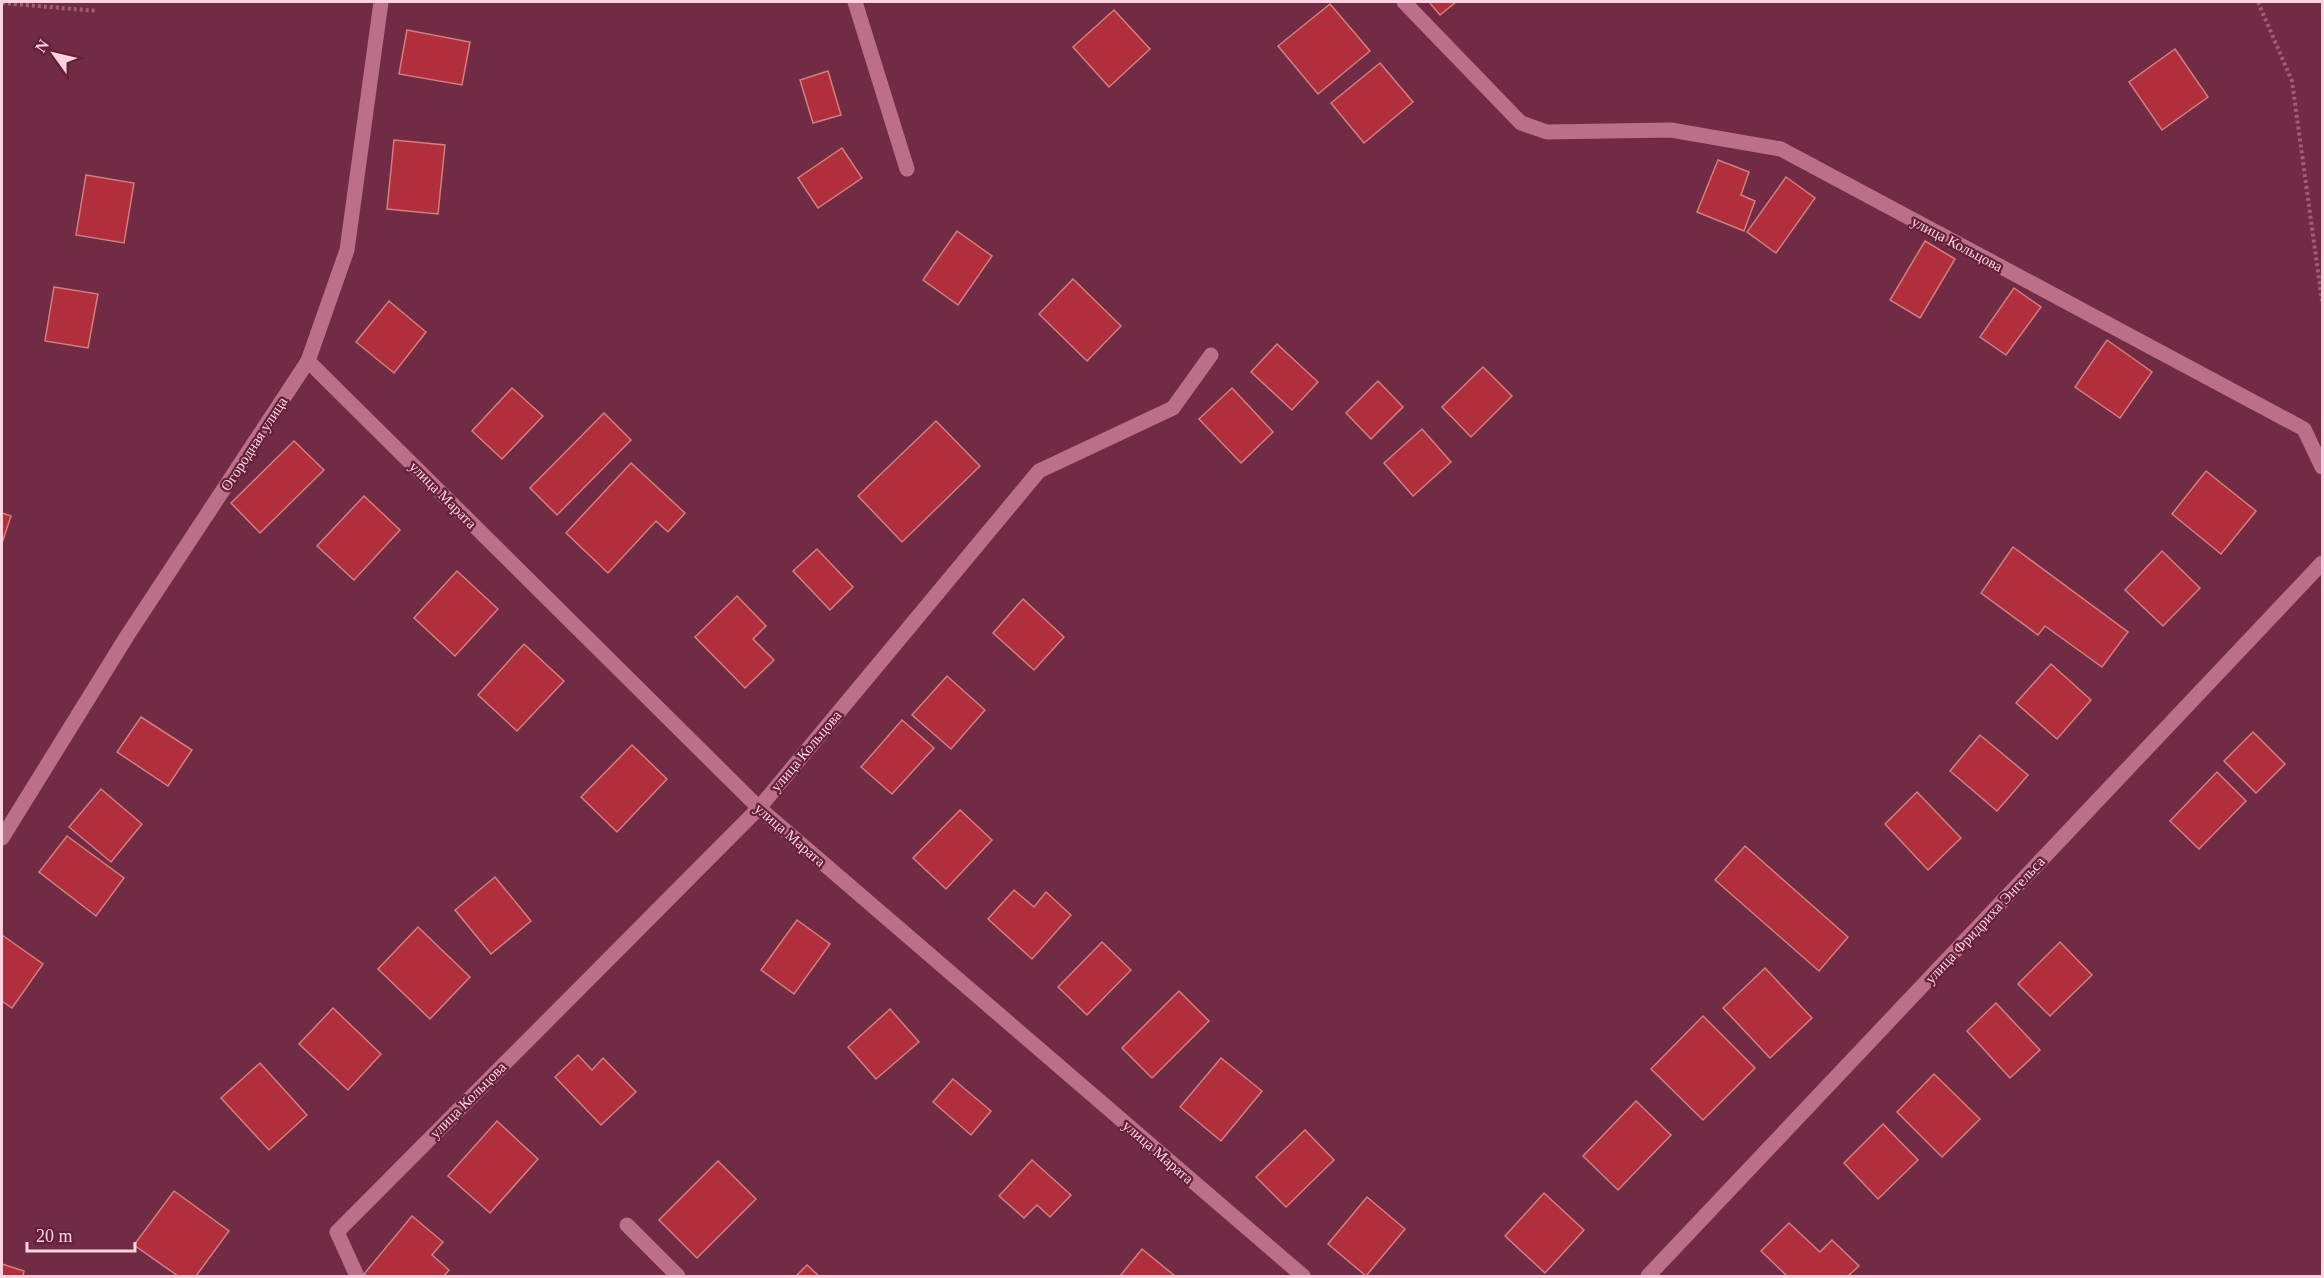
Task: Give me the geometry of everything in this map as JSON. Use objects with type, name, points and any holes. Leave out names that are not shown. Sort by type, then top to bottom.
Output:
[{"type":"street","name":"Огородная улица","points":[[2,838],[127,636],[308,361],[347,250],[381,2]]},
{"type":"street","points":[[855,2],[907,169]]},
{"type":"street","name":"улица Кольцова","points":[[1404,2],[1521,123],[1547,132],[1671,130],[1781,149],[2304,429],[2322,467]]},
{"type":"street","name":"улица Кольцова","points":[[357,1276],[337,1232],[759,808],[1040,471],[1173,408],[1211,355]]},
{"type":"street","name":"улица Марата","points":[[308,361],[759,808],[1303,1276]]},
{"type":"street","name":"улица Фридриха Энгельса","points":[[1648,1276],[2322,563]]},
{"type":"street","points":[[627,1225],[678,1276]]},
{"type":"path","points":[[2258,2],[2292,81],[2322,301]]},
{"type":"path","points":[[2,3],[97,11]]},
{"type":"building","points":[[1429,2],[1456,2],[1440,15]]},
{"type":"building","points":[[1330,4],[1370,51],[1318,94],[1278,46]]},
{"type":"building","points":[[1114,10],[1150,49],[1109,87],[1073,47]]},
{"type":"building","points":[[407,30],[470,42],[462,85],[399,74]]},
{"type":"building","points":[[2175,49],[2208,97],[2162,130],[2129,82]]},
{"type":"building","points":[[1380,63],[1413,102],[1364,143],[1331,103]]},
{"type":"building","points":[[828,71],[841,115],[813,123],[800,80]]},
{"type":"building","points":[[394,140],[445,145],[438,214],[387,209]]},
{"type":"building","points":[[842,148],[862,178],[818,208],[798,178]]},
{"type":"building","points":[[1718,160],[1749,172],[1741,195],[1755,201],[1744,231],[1697,212]]},
{"type":"building","points":[[86,175],[134,183],[124,243],[76,235]]},
{"type":"building","points":[[1786,177],[1815,198],[1776,253],[1747,232]]},
{"type":"building","points":[[957,231],[992,256],[958,305],[923,280]]},
{"type":"building","points":[[1925,241],[1955,259],[1920,318],[1890,300]]},
{"type":"building","points":[[1073,279],[1121,326],[1087,361],[1039,314]]},
{"type":"building","points":[[54,287],[98,294],[88,348],[45,341]]},
{"type":"building","points":[[2014,288],[2041,307],[2006,355],[1980,337]]},
{"type":"building","points":[[389,301],[426,332],[394,373],[356,342]]},
{"type":"building","points":[[2107,340],[2152,372],[2120,418],[2075,387]]},
{"type":"building","points":[[1277,344],[1318,382],[1292,410],[1251,372]]},
{"type":"building","points":[[1483,367],[1512,396],[1471,437],[1442,407]]},
{"type":"building","points":[[1378,381],[1403,407],[1371,439],[1346,413]]},
{"type":"building","points":[[512,388],[543,416],[502,459],[472,431]]},
{"type":"building","points":[[1232,388],[1273,432],[1241,463],[1199,419]]},
{"type":"building","points":[[604,413],[631,440],[557,515],[530,488]]},
{"type":"building","points":[[936,421],[980,466],[902,542],[858,496]]},
{"type":"building","points":[[1422,429],[1451,462],[1413,496],[1384,463]]},
{"type":"building","points":[[294,441],[324,470],[260,533],[231,503]]},
{"type":"building","points":[[631,463],[685,513],[668,532],[656,521],[608,573],[566,533]]},
{"type":"building","points":[[2206,471],[2256,511],[2221,554],[2172,514]]},
{"type":"building","points":[[364,496],[400,530],[354,580],[317,546]]},
{"type":"building","points":[[2,513],[11,516],[2,543]]},
{"type":"building","points":[[2013,547],[2128,632],[2102,667],[2045,626],[2038,635],[1981,593]]},
{"type":"building","points":[[817,549],[853,587],[830,610],[793,571]]},
{"type":"building","points":[[2162,551],[2200,588],[2163,626],[2125,590]]},
{"type":"building","points":[[457,571],[498,609],[455,656],[414,618]]},
{"type":"building","points":[[737,596],[766,626],[753,639],[774,660],[745,688],[695,637]]},
{"type":"building","points":[[1023,599],[1064,637],[1034,670],[993,633]]},
{"type":"building","points":[[524,644],[564,681],[517,731],[478,695]]},
{"type":"building","points":[[2051,664],[2091,700],[2057,739],[2016,703]]},
{"type":"building","points":[[947,676],[985,710],[951,749],[912,715]]},
{"type":"building","points":[[141,717],[192,750],[168,786],[117,752]]},
{"type":"building","points":[[902,720],[934,748],[892,794],[861,767]]},
{"type":"building","points":[[2253,732],[2285,764],[2256,793],[2224,761]]},
{"type":"building","points":[[1980,735],[2028,775],[1997,811],[1950,771]]},
{"type":"building","points":[[632,745],[667,779],[617,832],[581,797]]},
{"type":"building","points":[[2217,772],[2246,801],[2199,849],[2170,821]]},
{"type":"building","points":[[101,789],[142,824],[111,862],[69,827]]},
{"type":"building","points":[[1917,792],[1961,838],[1928,870],[1885,824]]},
{"type":"building","points":[[960,810],[992,840],[946,889],[913,858]]},
{"type":"building","points":[[67,836],[124,878],[96,916],[39,872]]},
{"type":"building","points":[[1745,846],[1848,937],[1819,971],[1715,880]]},
{"type":"building","points":[[495,877],[531,921],[491,954],[455,910]]},
{"type":"building","points":[[1014,890],[1034,907],[1046,892],[1071,915],[1032,959],[988,919]]},
{"type":"building","points":[[797,920],[830,944],[794,994],[761,970]]},
{"type":"building","points":[[418,927],[470,977],[430,1019],[378,969]]},
{"type":"building","points":[[2,935],[43,964],[12,1008],[2,1001]]},
{"type":"building","points":[[1102,942],[1131,970],[1087,1015],[1058,987]]},
{"type":"building","points":[[2060,942],[2092,975],[2050,1016],[2018,984]]},
{"type":"building","points":[[1765,968],[1812,1018],[1770,1058],[1723,1008]]},
{"type":"building","points":[[1179,991],[1209,1021],[1152,1078],[1122,1048]]},
{"type":"building","points":[[1996,1003],[2040,1050],[2010,1078],[1967,1031]]},
{"type":"building","points":[[333,1008],[381,1054],[348,1090],[299,1044]]},
{"type":"building","points":[[890,1009],[919,1042],[876,1079],[848,1047]]},
{"type":"building","points":[[1703,1016],[1755,1068],[1703,1120],[1651,1069]]},
{"type":"building","points":[[578,1055],[592,1070],[603,1058],[636,1092],[601,1125],[555,1077]]},
{"type":"building","points":[[1221,1058],[1262,1091],[1221,1141],[1180,1107]]},
{"type":"building","points":[[260,1063],[307,1115],[269,1150],[221,1098]]},
{"type":"building","points":[[1934,1074],[1980,1119],[1942,1157],[1897,1112]]},
{"type":"building","points":[[953,1079],[991,1111],[971,1135],[933,1102]]},
{"type":"building","points":[[1636,1101],[1671,1135],[1618,1190],[1583,1156]]},
{"type":"building","points":[[497,1121],[538,1159],[490,1213],[448,1176]]},
{"type":"building","points":[[1883,1124],[1918,1160],[1878,1199],[1844,1163]]},
{"type":"building","points":[[1305,1130],[1334,1160],[1286,1207],[1256,1177]]},
{"type":"building","points":[[1032,1160],[1071,1195],[1050,1217],[1037,1205],[1024,1218],[999,1196]]},
{"type":"building","points":[[718,1161],[756,1199],[697,1258],[659,1220]]},
{"type":"building","points":[[174,1191],[229,1231],[196,1276],[178,1276],[134,1245]]},
{"type":"building","points":[[1544,1193],[1584,1230],[1545,1273],[1505,1236]]},
{"type":"building","points":[[1367,1197],[1405,1229],[1366,1276],[1328,1244]]},
{"type":"building","points":[[412,1216],[443,1242],[432,1255],[449,1270],[444,1276],[367,1276],[364,1274]]},
{"type":"building","points":[[1789,1223],[1820,1252],[1832,1240],[1859,1266],[1848,1276],[1787,1276],[1761,1251]]},
{"type":"building","points":[[1142,1249],[1175,1276],[1120,1276]]},
{"type":"building","points":[[2,1264],[24,1271],[23,1276],[2,1276]]},
{"type":"building","points":[[807,1265],[819,1276],[796,1276]]}]
